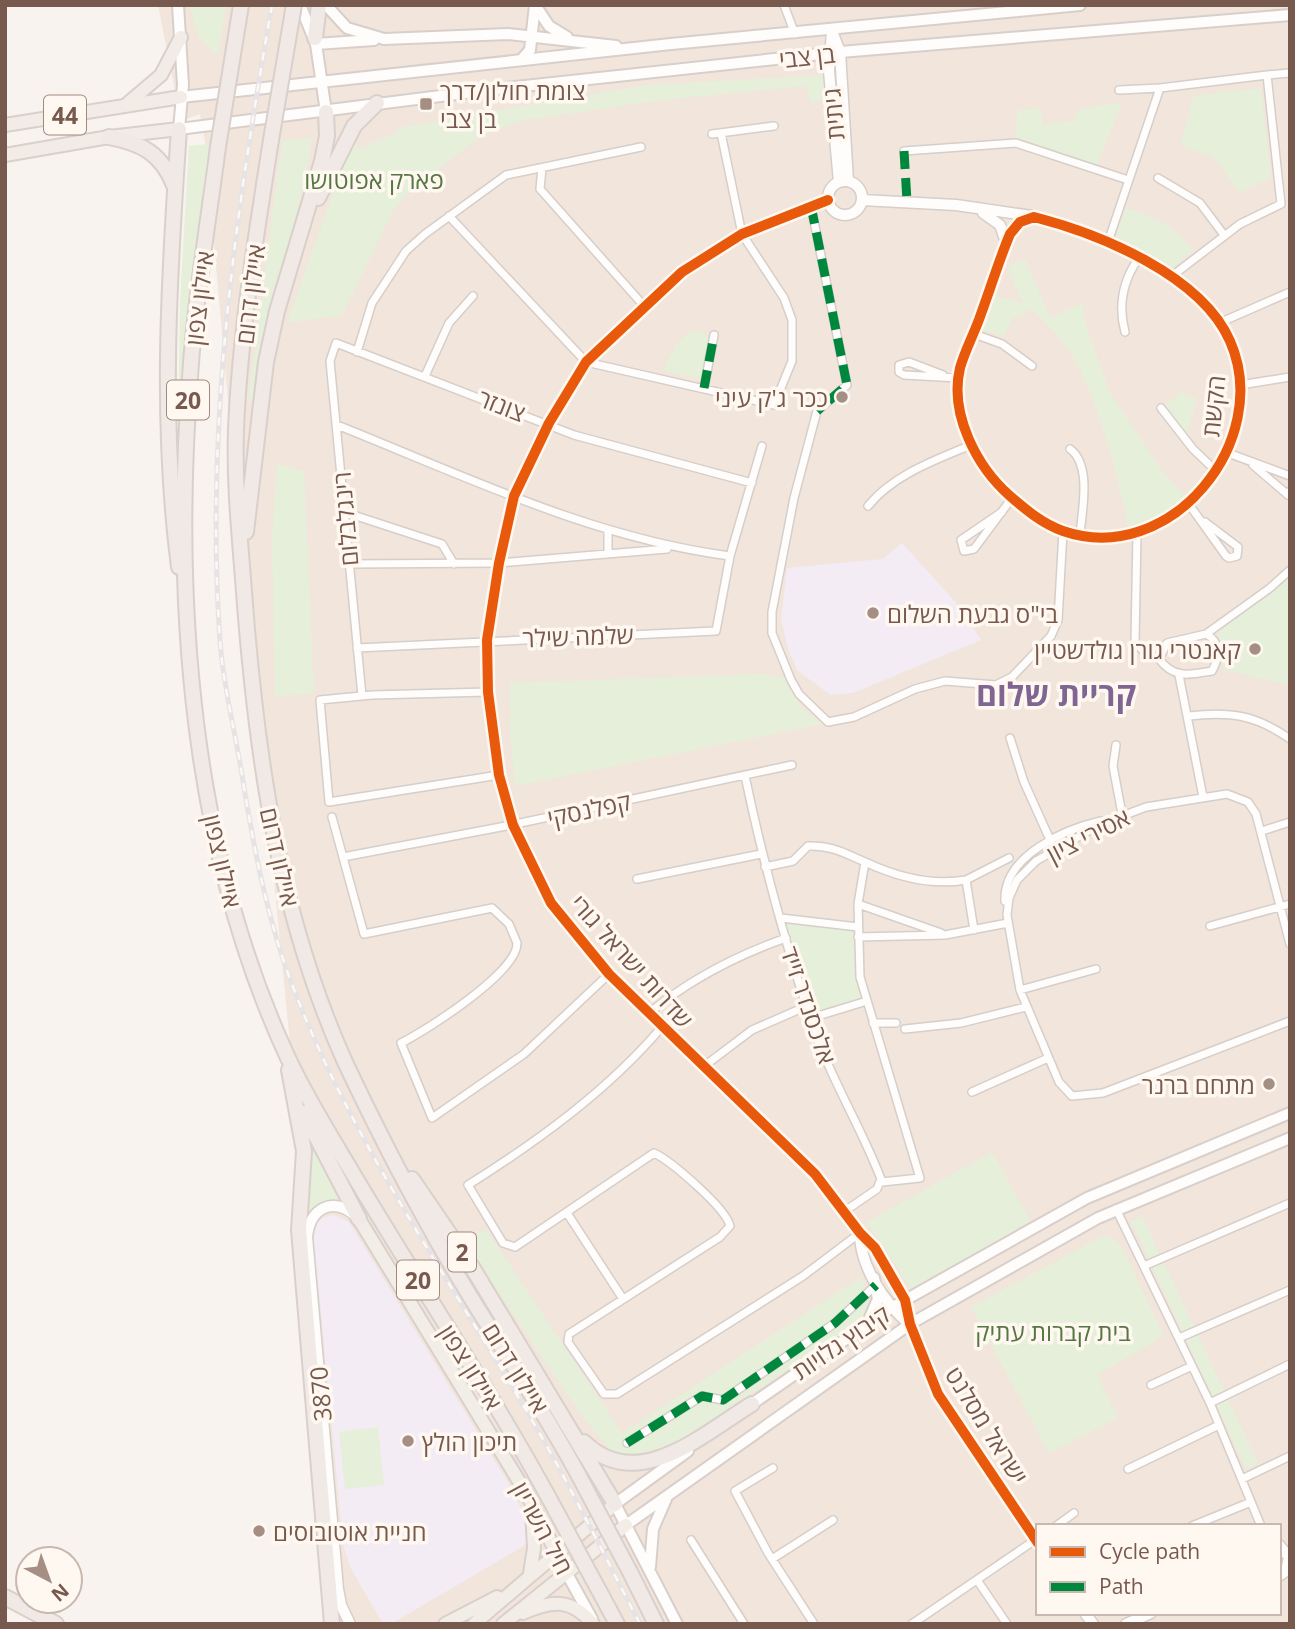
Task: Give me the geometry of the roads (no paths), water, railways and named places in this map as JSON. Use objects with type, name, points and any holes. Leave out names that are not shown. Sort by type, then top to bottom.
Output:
[{"type":"highway","name":"איילון צפון","points":[[241,5],[218,147],[197,313],[187,433],[185,509],[190,656],[202,760],[220,855],[250,964],[287,1058],[359,1184],[523,1451],[617,1624]]},
{"type":"highway","name":"איילון דרום","points":[[294,5],[257,232],[236,425],[235,471],[250,672],[262,770],[282,874],[298,936],[334,1034],[389,1147],[429,1227],[557,1435],[656,1624]]},
{"type":"highway","points":[[316,41],[319,5]]},
{"type":"highway","points":[[124,105],[158,80],[181,37]]},
{"type":"highway","name":"44","points":[[5,125],[181,97]]},
{"type":"highway","points":[[297,248],[354,126],[377,103]]},
{"type":"highway","points":[[242,565],[266,362],[277,312],[322,161],[326,112]]},
{"type":"highway","points":[[179,129],[168,280],[166,420],[173,519],[190,656]]},
{"type":"highway","name":"44","points":[[5,155],[109,137],[179,129]]},
{"type":"highway","points":[[109,137],[138,144],[153,153],[167,170],[176,194]]},
{"type":"highway","points":[[287,1058],[296,1094],[312,1132],[359,1219]]},
{"type":"highway","points":[[287,1058],[304,1151],[299,1230],[332,1624]]},
{"type":"highway","name":"2","points":[[389,1147],[438,1214],[615,1504]]},
{"type":"highway","points":[[569,1426],[600,1456],[622,1464],[640,1464],[675,1450],[752,1404]]},
{"type":"highway","points":[[5,1597],[56,1624]]},
{"type":"main road","points":[[178,5],[181,37],[179,129]]},
{"type":"main road","points":[[300,5],[316,41],[326,112]]},
{"type":"main road","points":[[326,5],[348,28],[384,39]]},
{"type":"main road","points":[[521,60],[530,50],[535,5]]},
{"type":"main road","points":[[535,5],[550,26],[570,39]]},
{"type":"main road","name":"בן צבי","points":[[324,84],[521,60],[1080,5]]},
{"type":"main road","name":"בן צבי","points":[[326,112],[377,103],[834,53],[1290,15]]},
{"type":"main road","points":[[316,41],[478,33],[570,39],[629,49]]},
{"type":"main road","name":"44","points":[[181,97],[324,84]]},
{"type":"main road","name":"44","points":[[179,129],[326,112]]},
{"type":"main road","name":"קיבוץ גלויות","points":[[474,1624],[510,1590],[615,1504],[752,1404],[891,1308],[1100,1191],[1290,1113]]},
{"type":"main road","name":"קיבוץ גלויות","points":[[504,1624],[677,1487],[910,1324],[1116,1209],[1290,1138]]},
{"type":"main road","name":"חיל השריון","points":[[359,1219],[528,1496],[593,1624]]},
{"type":"main road","points":[[865,1325],[878,1302],[875,1282]]},
{"type":"main road","points":[[652,1577],[649,1554],[655,1521],[664,1502],[677,1487]]},
{"type":"main road","points":[[528,1496],[534,1535],[530,1574]]},
{"type":"main road","points":[[615,1504],[677,1624]]},
{"type":"main road","points":[[445,1624],[510,1590]]},
{"type":"main road","points":[[504,1624],[534,1608],[556,1602],[574,1606],[593,1624]]},
{"type":"street","points":[[784,5],[795,34]]},
{"type":"street","name":"גיתית","points":[[832,31],[844,182]]},
{"type":"street","points":[[1119,90],[1290,73]]},
{"type":"street","points":[[1267,75],[1281,204]]},
{"type":"street","points":[[1108,242],[1160,88]]},
{"type":"street","points":[[450,216],[586,362],[774,405],[792,360],[792,320],[784,298],[742,234],[717,134],[774,127]]},
{"type":"street","points":[[904,152],[1016,143],[1128,180]]},
{"type":"street","points":[[357,352],[372,303],[387,275],[406,251],[506,175],[517,170],[542,168],[641,147]]},
{"type":"street","points":[[542,168],[540,189],[644,306]]},
{"type":"street","points":[[1158,178],[1199,203],[1224,235]]},
{"type":"street","points":[[844,182],[857,186],[862,200],[857,209],[848,214],[833,210],[828,200],[831,189],[844,182]]},
{"type":"street","name":"שדרות ישראל גורי","points":[[828,200],[742,234],[682,272],[586,362],[549,423],[514,496],[499,562],[488,640],[488,692],[499,775],[513,825],[551,903],[608,974],[815,1174],[860,1233],[875,1248],[905,1300],[910,1324]]},
{"type":"street","name":"הקשת","points":[[862,200],[922,202],[1034,217],[1108,242],[1172,276],[1198,298],[1219,323],[1230,340],[1238,364],[1240,385],[1237,422],[1228,453],[1218,472],[1188,503],[1172,515],[1137,533],[1080,534],[1063,531],[1035,517],[985,471],[963,423],[959,378],[974,334],[1006,242],[1020,222],[1034,217]]},
{"type":"street","points":[[1172,276],[1224,235],[1290,201]]},
{"type":"street","points":[[811,205],[847,385],[817,411],[794,498],[772,612],[772,633],[783,664],[799,694],[828,722],[854,717],[915,689],[945,681],[996,685],[1012,677],[1051,636],[1058,620],[1063,531]]},
{"type":"street","name":"הקשת","points":[[973,208],[996,219],[1006,242]]},
{"type":"street","points":[[1125,332],[1123,293],[1127,275],[1138,259]]},
{"type":"street","points":[[1219,323],[1290,292]]},
{"type":"street","points":[[425,376],[449,323],[472,296]]},
{"type":"street","points":[[1268,302],[1290,298]]},
{"type":"street","points":[[974,334],[1002,344],[1032,366]]},
{"type":"street","points":[[704,388],[714,335]]},
{"type":"street","name":"צונזר","points":[[336,343],[549,423],[574,435],[752,483]]},
{"type":"street","name":"רינגלבלום","points":[[336,343],[330,360],[362,696]]},
{"type":"street","points":[[943,375],[904,375],[899,372],[899,365],[908,362],[959,378]]},
{"type":"street","points":[[1240,385],[1290,379]]},
{"type":"street","points":[[1161,408],[1194,449],[1218,472]]},
{"type":"street","points":[[337,425],[608,531],[673,549],[730,556],[762,446]]},
{"type":"street","points":[[868,506],[888,486],[929,463],[971,445]]},
{"type":"street","points":[[1070,449],[1078,459],[1083,488],[1080,534]]},
{"type":"street","points":[[1228,453],[1290,476]]},
{"type":"street","points":[[1247,460],[1289,494]]},
{"type":"street","points":[[1002,512],[961,540],[964,551],[974,549],[1002,512],[1012,498]]},
{"type":"street","points":[[1188,503],[1205,522],[1226,556],[1237,556],[1238,547],[1205,522]]},
{"type":"street","points":[[344,512],[442,544],[454,564]]},
{"type":"street","points":[[608,531],[608,554]]},
{"type":"street","points":[[1137,533],[1135,642],[1144,652],[1159,659],[1166,668],[1179,675],[1212,671],[1217,663],[1217,648],[1214,640],[1206,634]]},
{"type":"street","points":[[350,564],[499,562],[673,549]]},
{"type":"street","name":"שלמה שילר","points":[[357,648],[716,631],[730,556]]},
{"type":"street","points":[[1159,659],[1167,643],[1206,634],[1270,588],[1290,570]]},
{"type":"street","points":[[1179,675],[1203,797]]},
{"type":"street","points":[[488,692],[320,700],[328,802],[499,775]]},
{"type":"street","points":[[1189,716],[1249,717],[1264,721],[1290,739]]},
{"type":"street","points":[[1010,738],[1024,782],[1051,842]]},
{"type":"street","points":[[1007,907],[1005,890],[1012,873],[1025,859],[1078,826],[1119,816],[1113,766],[1116,745]]},
{"type":"street","name":"קפלנסקי","points":[[343,857],[513,825],[792,765]]},
{"type":"street","name":"אלכסנדר זייד","points":[[745,776],[761,854],[811,1018],[882,1182]]},
{"type":"street","name":"אסירי ציון","points":[[1290,944],[1262,831],[1256,814],[1238,796],[1203,797],[1119,816],[1029,866],[1014,884],[1007,907],[1020,990],[1059,1082],[1072,1096],[1102,1093],[1290,1021]]},
{"type":"street","points":[[332,817],[364,934],[492,908],[509,924],[517,943],[518,947],[509,962],[466,1002],[401,1043],[432,1118],[524,1054],[608,974]]},
{"type":"street","points":[[1262,831],[1290,822]]},
{"type":"street","points":[[765,867],[793,860],[808,846],[825,845],[845,851],[865,862],[932,883],[966,880],[1009,858]]},
{"type":"street","points":[[638,879],[761,854]]},
{"type":"street","points":[[845,1211],[877,1189],[882,1182],[920,1178],[860,977],[858,904],[865,862]]},
{"type":"street","points":[[966,880],[974,930]]},
{"type":"street","points":[[858,904],[945,935]]},
{"type":"street","points":[[1210,926],[1290,904]]},
{"type":"street","points":[[781,918],[858,927]]},
{"type":"street","points":[[858,937],[945,935],[1008,923]]},
{"type":"street","points":[[648,1014],[697,978],[741,954],[786,938]]},
{"type":"street","points":[[1020,990],[1096,969]]},
{"type":"street","points":[[811,1018],[867,1001]]},
{"type":"street","points":[[703,1067],[724,1048],[752,1030],[807,1006]]},
{"type":"street","points":[[905,1029],[961,1023],[1026,1007]]},
{"type":"street","points":[[873,1023],[896,1023]]},
{"type":"street","points":[[661,1028],[620,1072],[576,1109],[468,1185],[503,1243],[516,1247],[650,1154],[657,1153],[717,1205],[730,1226],[720,1237],[569,1334],[568,1342],[604,1394],[617,1394],[803,1276],[860,1233]]},
{"type":"street","points":[[972,1093],[1048,1058]]},
{"type":"street","points":[[1144,1266],[1290,1203]]},
{"type":"street","name":"3870","points":[[350,1624],[341,1605],[338,1589],[307,1237],[312,1216],[321,1208],[343,1207],[359,1219]]},
{"type":"street","points":[[1116,1209],[1210,1403],[1260,1524]]},
{"type":"street","points":[[567,1213],[623,1299]]},
{"type":"street","name":"שדרות ישראל גורי","points":[[860,1233],[860,1249],[875,1282],[891,1308],[910,1324]]},
{"type":"street","points":[[627,1443],[702,1396],[723,1401],[835,1323],[875,1282]]},
{"type":"street","points":[[1179,1338],[1290,1290]]},
{"type":"street","name":"ישראל מסלנט","points":[[910,1324],[938,1394],[1036,1540]]},
{"type":"street","points":[[1210,1403],[1290,1364]]},
{"type":"street","points":[[1150,1385],[1192,1366]]},
{"type":"street","points":[[1128,1469],[1219,1424]]},
{"type":"street","points":[[1242,1479],[1290,1456]]},
{"type":"street","points":[[773,1468],[735,1492],[772,1559],[814,1624]]},
{"type":"street","points":[[1197,1524],[1251,1502]]},
{"type":"street","points":[[1059,1524],[1074,1513]]},
{"type":"street","points":[[772,1559],[833,1520]]},
{"type":"street","points":[[691,1541],[744,1624]]},
{"type":"street","points":[[912,1624],[1036,1542]]},
{"type":"street","points":[[1281,1575],[1286,1571],[1289,1557]]},
{"type":"street","points":[[977,1580],[1007,1624]]},
{"type":"street","points":[[1126,1624],[1146,1615]]},
{"type":"railway","points":[[272,5],[235,242],[226,321],[217,481],[216,561],[221,657],[261,880],[293,987],[340,1093],[396,1196],[550,1451],[640,1624]]},
{"type":"place","name":"צומת חולון/דרך בן צבי","points":[[426,104]]},
{"type":"place","name":"ככר ג'ק עיני","points":[[842,397]]},
{"type":"place","name":"בי\"ס גבעת השלום","points":[[873,613]]},
{"type":"place","name":"קאנטרי גורן גולדשטיין","points":[[1255,649]]},
{"type":"place","name":"מתחם ברנר","points":[[1269,1084]]},
{"type":"place","name":"תיכון הולץ","points":[[408,1441]]},
{"type":"place","name":"חניית אוטובוסים","points":[[259,1531]]},
{"type":"district","name":"קריית שלום","points":[[1056,693]]},
{"type":"park label","name":"פארק אפוטושו","points":[[374,179]]},
{"type":"park label","name":"בית קברות עתיק","points":[[1053,1331]]}]
